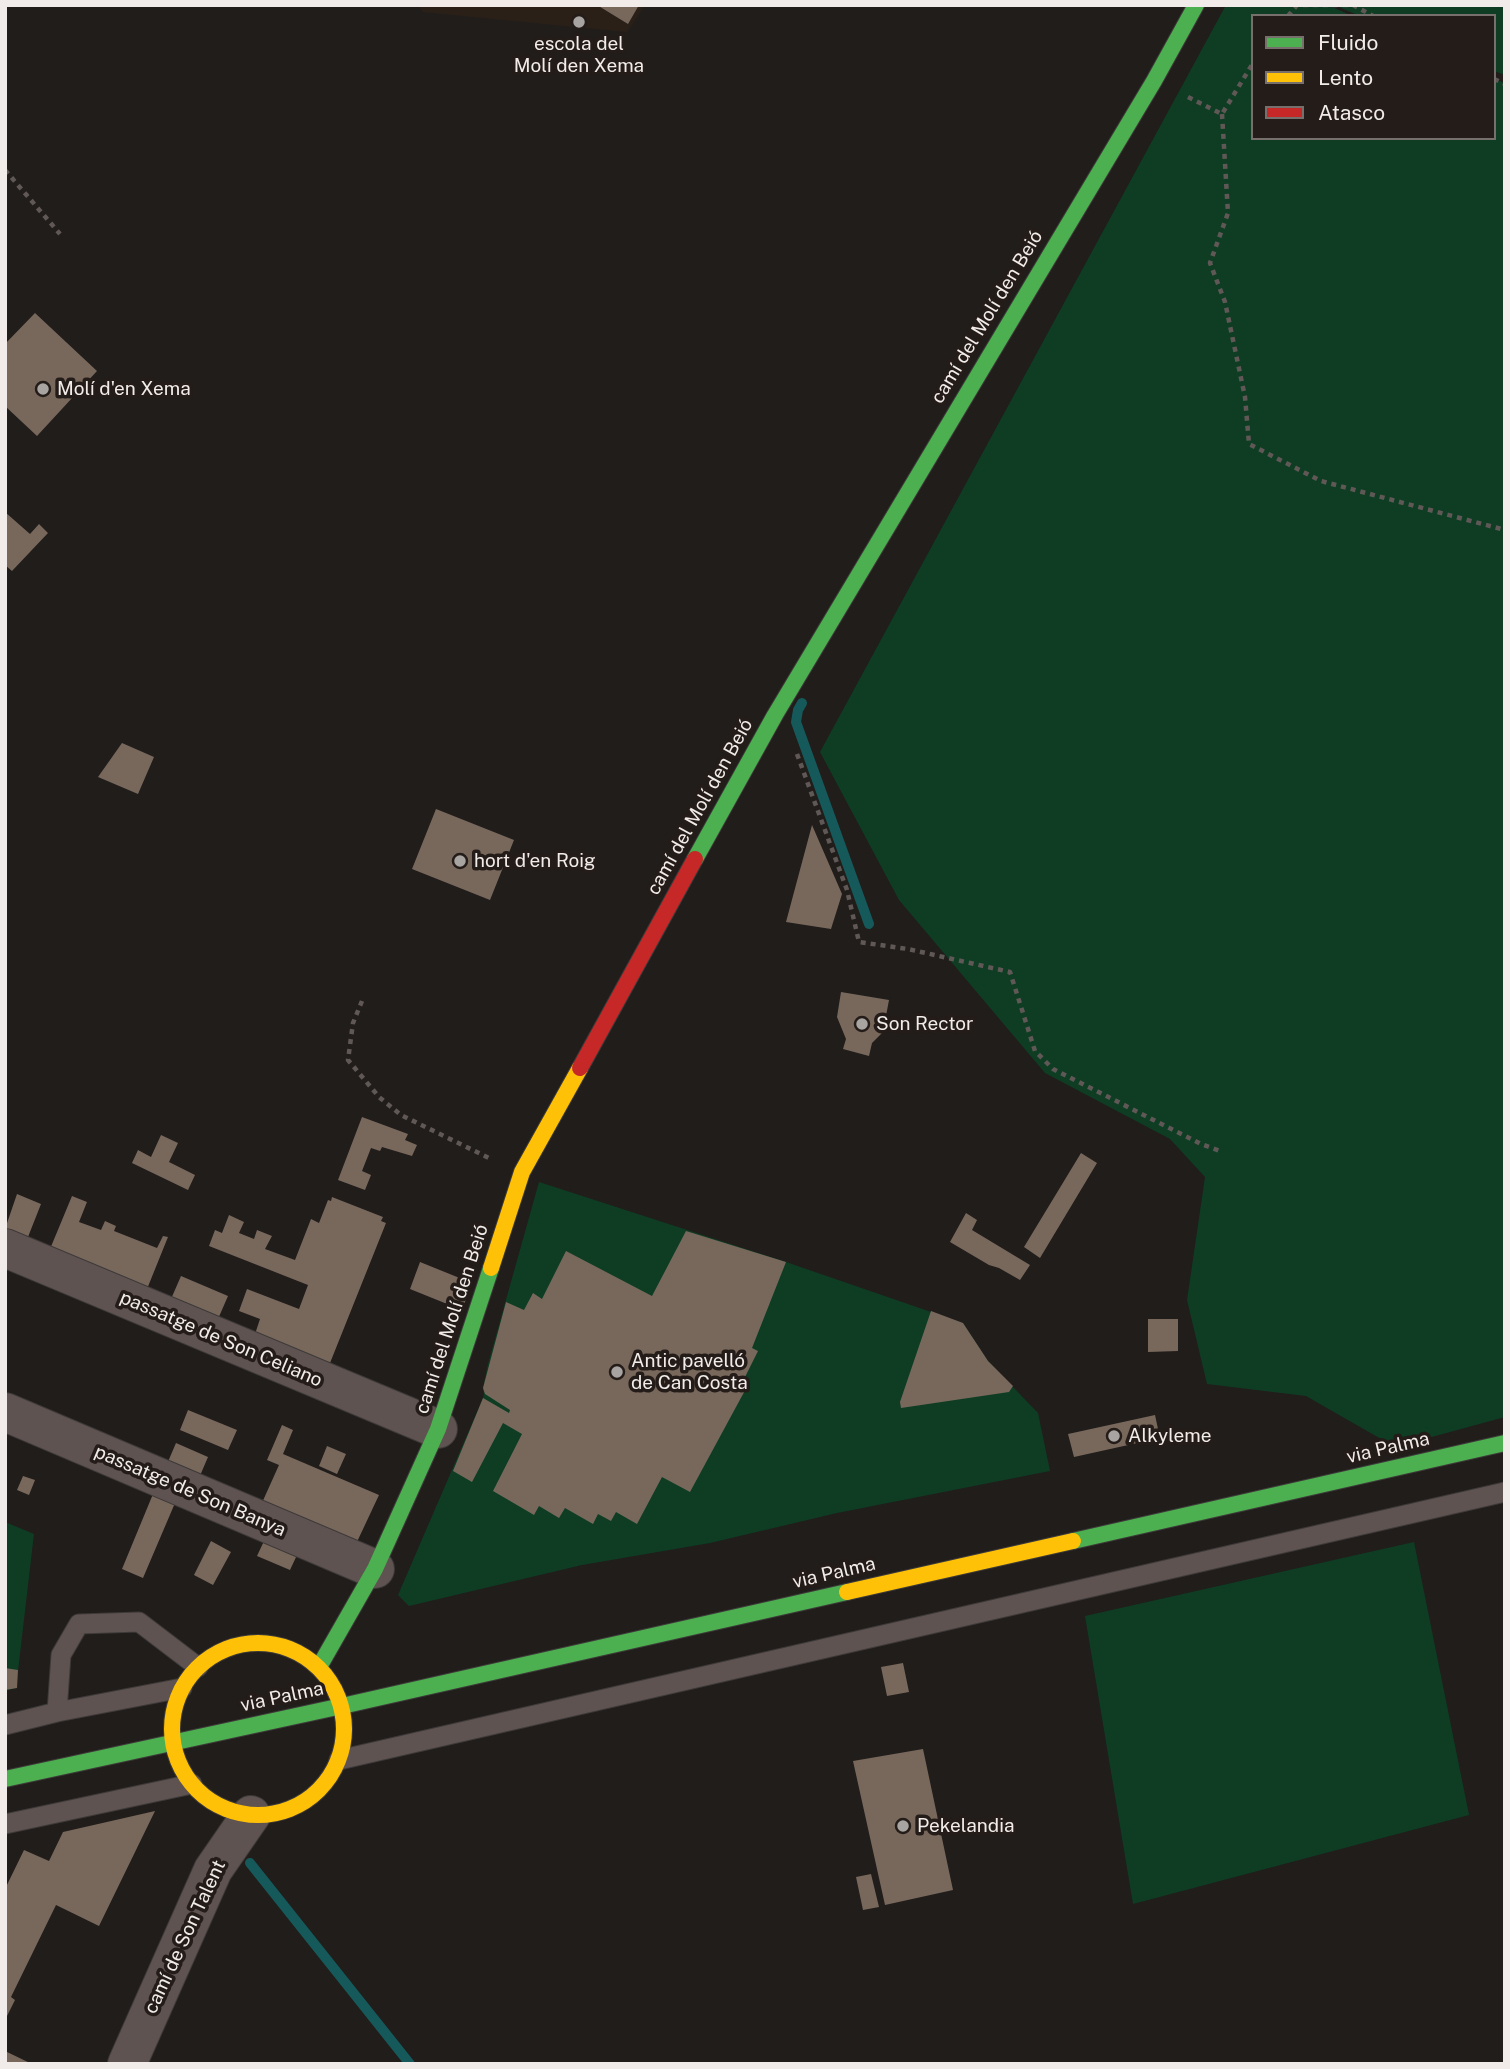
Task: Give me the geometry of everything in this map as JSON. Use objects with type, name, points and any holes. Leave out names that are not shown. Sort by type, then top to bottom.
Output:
[{"type":"main road","name":"camí del Molí den Beió","points":[[319,1667],[375,1569],[438,1429],[522,1172],[779,708],[1154,81],[1196,5]]},
{"type":"main road","name":"via Palma","points":[[5,1779],[342,1706],[1505,1443]]},
{"type":"main road","points":[[272,1643],[297,1652],[319,1667],[333,1685],[342,1706],[345,1733],[339,1760],[325,1784],[304,1802],[278,1813],[251,1815],[229,1810],[208,1799],[192,1784],[180,1764],[173,1742],[173,1715],[182,1688],[198,1667],[219,1652],[245,1644],[272,1643]]},
{"type":"street","name":"passatge de Son Celiano","points":[[5,1248],[438,1429]]},
{"type":"street","name":"passatge de Son Banya","points":[[5,1412],[375,1569]]},
{"type":"street","name":"camí de Son Talent","points":[[127,2064],[214,1870],[251,1815]]},
{"type":"lane","points":[[339,1760],[1505,1492]]},
{"type":"lane","points":[[57,1712],[61,1655],[79,1624],[139,1622],[198,1667]]},
{"type":"lane","points":[[5,1725],[182,1688]]},
{"type":"lane","points":[[5,1824],[192,1784]]},
{"type":"path","points":[[1290,14],[1297,5],[1353,5],[1369,14]]},
{"type":"path","points":[[1251,66],[1222,114],[1228,213],[1210,263],[1225,302],[1245,397],[1249,444],[1321,481],[1505,530]]},
{"type":"path","points":[[1154,81],[1222,114]]},
{"type":"path","points":[[5,170],[60,234]]},
{"type":"path","points":[[779,708],[848,890],[859,942],[908,948],[1010,972],[1035,1051],[1053,1069],[1220,1151]]},
{"type":"path","points":[[362,1001],[353,1023],[348,1060],[379,1097],[401,1115],[522,1172]]},
{"type":"shaded area","name":"escola del Molí den Xema","points":[[418,5],[645,5],[627,32],[423,12]]},
{"type":"green space","points":[[1226,5],[1328,5],[1348,14],[1251,14],[1251,140],[1496,140],[1496,80],[1505,83],[1505,1417],[1395,1447],[1306,1396],[1207,1384],[1187,1300],[1205,1177],[1170,1139],[1045,1073],[899,900],[820,752]]},
{"type":"green space","points":[[1334,5],[1505,5],[1505,75],[1496,72],[1496,14],[1355,14]]},
{"type":"green space","points":[[539,1182],[963,1323],[988,1361],[1038,1413],[1050,1471],[837,1513],[710,1543],[582,1565],[409,1606],[398,1595],[483,1398],[488,1364]]},
{"type":"green space","points":[[5,1522],[34,1534],[16,1688],[5,1691]]},
{"type":"green space","points":[[1414,1542],[1469,1815],[1133,1904],[1085,1616]]},
{"type":"building","points":[[597,5],[639,5],[628,24]]},
{"type":"building","name":"Molí d'en Xema","points":[[35,313],[97,371],[37,436],[5,406],[5,344]]},
{"type":"building","points":[[5,512],[30,534],[39,524],[48,533],[12,571],[5,565]]},
{"type":"building","points":[[122,743],[154,757],[138,794],[98,777]]},
{"type":"building","name":"hort d'en Roig","points":[[436,809],[514,840],[490,900],[412,869]]},
{"type":"building","points":[[812,825],[842,894],[831,929],[786,922]]},
{"type":"building","name":"Son Rector","points":[[841,992],[889,1000],[883,1032],[872,1043],[869,1056],[843,1049],[846,1039],[837,1017]]},
{"type":"building","points":[[362,1117],[408,1134],[405,1140],[417,1145],[412,1156],[382,1147],[380,1151],[371,1148],[362,1171],[371,1175],[365,1190],[338,1180]]},
{"type":"building","points":[[161,1135],[178,1143],[169,1162],[195,1175],[188,1190],[132,1163],[138,1150],[151,1157]]},
{"type":"building","points":[[1081,1153],[1097,1163],[1040,1258],[1024,1247]]},
{"type":"building","points":[[17,1194],[41,1204],[28,1237],[5,1229]]},
{"type":"building","points":[[72,1196],[87,1202],[79,1222],[101,1230],[105,1221],[116,1226],[114,1231],[157,1248],[163,1236],[168,1237],[147,1289],[50,1249]]},
{"type":"building","points":[[332,1197],[383,1217],[381,1221],[386,1223],[330,1363],[255,1334],[260,1319],[239,1311],[247,1289],[299,1309],[308,1285],[209,1246],[215,1230],[222,1233],[229,1215],[244,1222],[239,1233],[254,1239],[257,1230],[272,1236],[265,1249],[295,1260],[311,1219],[319,1223],[328,1200],[331,1201]]},
{"type":"building","points":[[966,1213],[977,1220],[972,1230],[1030,1265],[1020,1280],[950,1242]]},
{"type":"building","name":"Antic pavelló de Can Costa","points":[[686,1231],[786,1262],[752,1348],[758,1351],[743,1381],[749,1383],[690,1492],[662,1477],[637,1524],[616,1512],[611,1521],[598,1514],[593,1524],[565,1508],[559,1518],[539,1506],[534,1515],[493,1491],[522,1434],[503,1423],[472,1482],[453,1471],[483,1398],[509,1413],[510,1410],[485,1394],[483,1388],[506,1302],[524,1310],[533,1293],[542,1299],[566,1251],[652,1296]]},
{"type":"building","points":[[420,1262],[472,1283],[462,1310],[410,1289]]},
{"type":"building","points":[[181,1276],[228,1296],[218,1319],[171,1299]]},
{"type":"building","points":[[931,1311],[963,1323],[988,1361],[1013,1386],[1009,1392],[901,1408],[900,1402]]},
{"type":"building","points":[[1148,1319],[1178,1319],[1178,1351],[1148,1352]]},
{"type":"building","points":[[188,1410],[237,1430],[228,1450],[180,1430]]},
{"type":"building","name":"Alkyleme","points":[[1155,1415],[1160,1438],[1074,1457],[1068,1434]]},
{"type":"building","points":[[282,1425],[293,1430],[283,1454],[379,1495],[356,1544],[261,1505],[279,1465],[267,1460]]},
{"type":"building","points":[[176,1443],[208,1457],[199,1478],[167,1464]]},
{"type":"building","points":[[327,1446],[346,1454],[337,1474],[319,1466]]},
{"type":"building","points":[[23,1476],[35,1480],[29,1495],[17,1490]]},
{"type":"building","points":[[153,1494],[175,1503],[143,1578],[122,1569]]},
{"type":"building","points":[[211,1541],[231,1552],[213,1585],[194,1575]]},
{"type":"building","points":[[264,1541],[297,1555],[290,1570],[257,1556]]},
{"type":"building","points":[[903,1663],[909,1692],[887,1696],[881,1667]]},
{"type":"building","points":[[5,1668],[18,1670],[17,1688],[5,1690]]},
{"type":"building","name":"Pekelandia","points":[[923,1749],[953,1890],[885,1905],[853,1761]]},
{"type":"building","points":[[155,1811],[99,1926],[56,1905],[11,1997],[15,2000],[5,2020],[5,1889],[24,1850],[49,1861],[63,1832]]},
{"type":"building","points":[[871,1874],[879,1907],[863,1910],[856,1877]]},
{"type":"building","points":[[5,2051],[32,2064],[5,2064]]},
{"type":"waterway","points":[[802,703],[796,722],[869,924]]},
{"type":"waterway","points":[[250,1863],[410,2064]]},
{"type":"traffic: fast","points":[[695,859],[775,715],[1154,81],[1196,5]]},
{"type":"traffic: fast","points":[[319,1667],[375,1569],[438,1429],[491,1268]]},
{"type":"traffic: fast","points":[[1073,1541],[1505,1443]]},
{"type":"traffic: fast","points":[[5,1779],[847,1592]]},
{"type":"traffic: slow","points":[[491,1268],[522,1172],[580,1068]]},
{"type":"traffic: slow","points":[[847,1592],[1073,1541]]},
{"type":"traffic: slow","points":[[258,1643],[291,1650],[319,1668],[337,1696],[344,1729],[337,1762],[319,1790],[291,1808],[258,1815],[225,1808],[197,1790],[179,1762],[172,1729],[179,1696],[197,1668],[225,1650],[258,1643]]},
{"type":"traffic: jam","points":[[580,1068],[695,859]]},
{"type":"place","name":"escola del Molí den Xema","points":[[579,22]]},
{"type":"place","name":"Molí d'en Xema","points":[[43,389]]},
{"type":"place","name":"hort d'en Roig","points":[[460,861]]},
{"type":"place","name":"Son Rector","points":[[862,1024]]},
{"type":"place","name":"Antic pavelló de Can Costa","points":[[617,1372]]},
{"type":"place","name":"Alkyleme","points":[[1114,1436]]},
{"type":"place","name":"Pekelandia","points":[[903,1826]]}]
